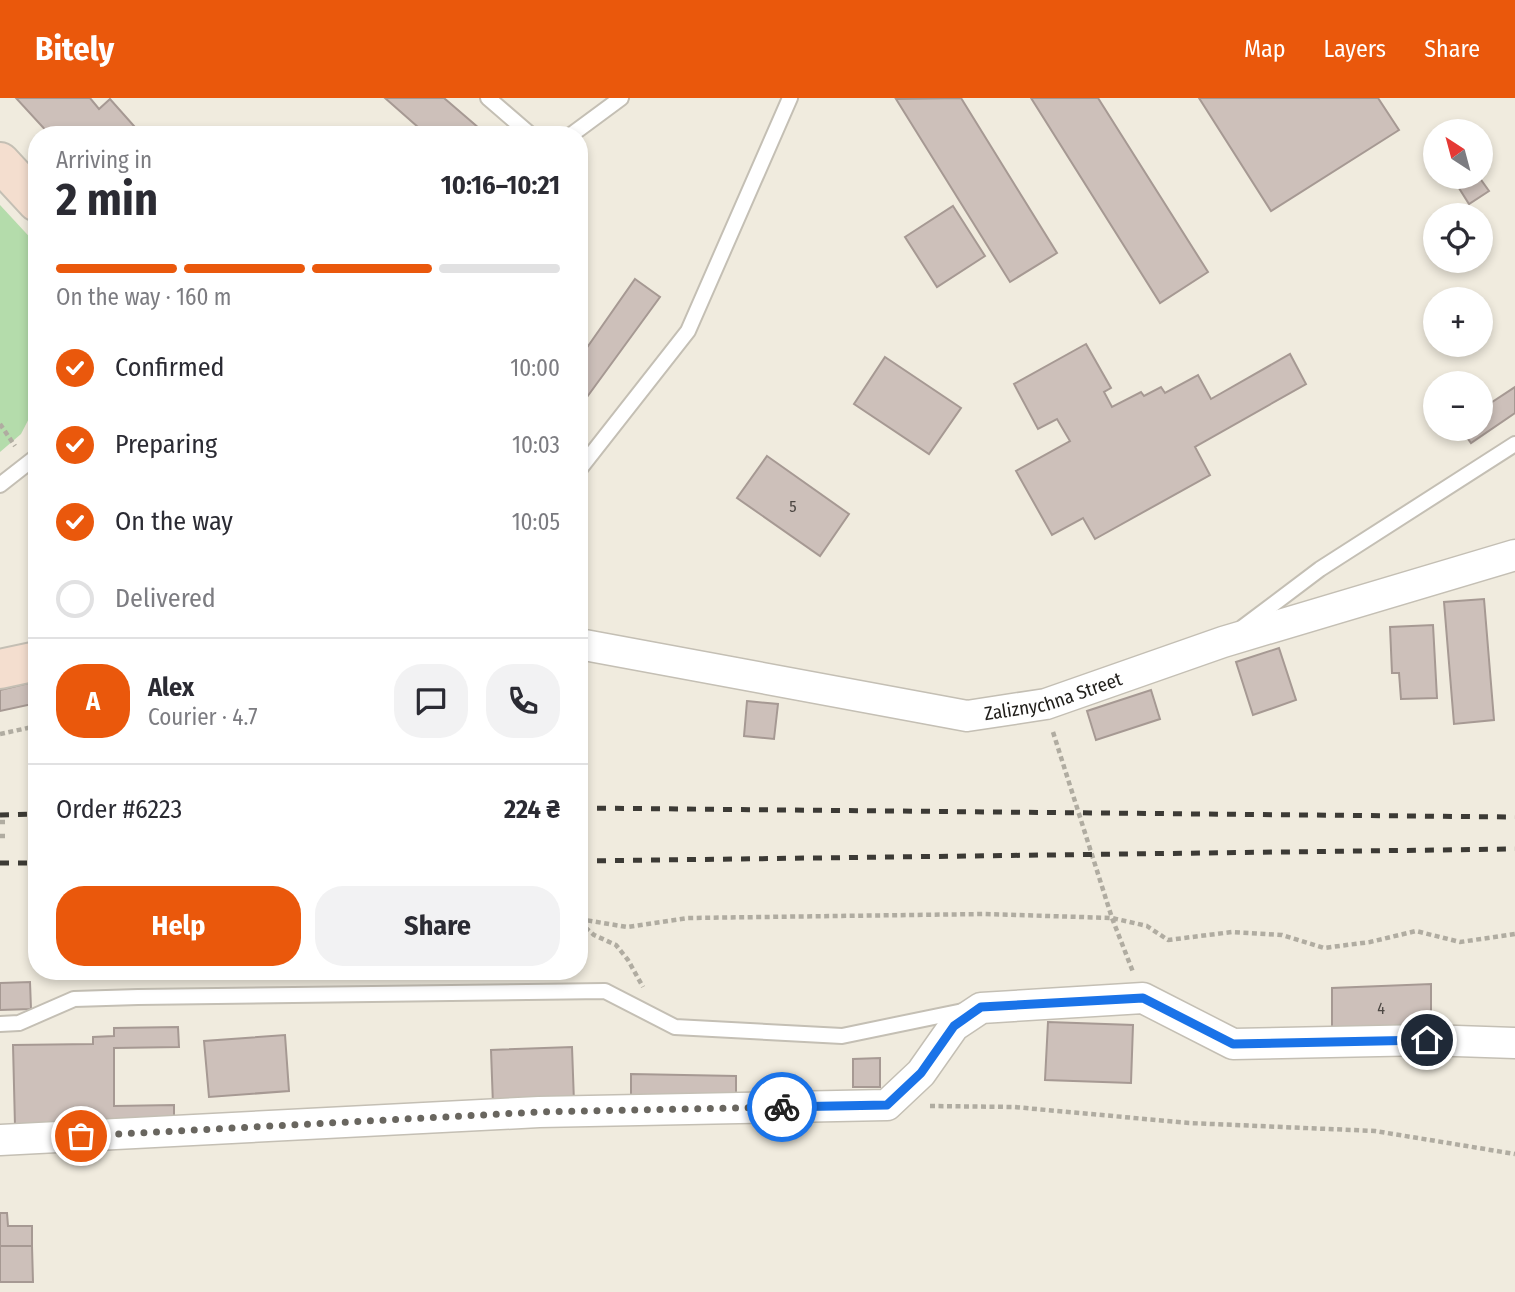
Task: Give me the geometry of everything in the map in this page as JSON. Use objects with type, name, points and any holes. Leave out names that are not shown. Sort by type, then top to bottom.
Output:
[{"type":"street","points":[[0,162],[28,192]]},
{"type":"street","name":"Zaliznychna Street","points":[[588,646],[967,716],[1046,704],[1223,642],[1515,555]]},
{"type":"street","points":[[0,669],[28,663]]},
{"type":"street","points":[[0,1140],[539,1112],[887,1105],[921,1073],[954,1026],[981,1007],[1143,998],[1233,1044],[1427,1040],[1515,1043]]},
{"type":"lane","points":[[488,98],[521,126]]},
{"type":"lane","points":[[583,126],[621,98]]},
{"type":"lane","points":[[588,459],[688,331],[790,98]]},
{"type":"lane","points":[[1223,642],[1320,569],[1515,444]]},
{"type":"lane","points":[[0,485],[28,463]]},
{"type":"lane","points":[[0,1024],[19,1023],[74,999],[605,991],[675,1027],[842,1036],[981,1007]]},
{"type":"path","points":[[1046,704],[1058,751],[1112,918],[1143,998]]},
{"type":"path","points":[[0,734],[28,728]]},
{"type":"path","points":[[0,822],[7,822]]},
{"type":"path","points":[[0,836],[7,836]]},
{"type":"path","points":[[588,921],[627,927],[702,918],[985,914],[1112,918],[1147,926],[1168,940],[1232,932],[1282,935],[1324,948],[1370,942],[1416,931],[1460,942],[1515,934]]},
{"type":"path","points":[[588,929],[594,935],[616,945],[628,960],[662,1021]]},
{"type":"path","points":[[887,1105],[1014,1107],[1189,1123],[1375,1131],[1515,1154]]},
{"type":"green space","points":[[0,205],[28,235],[28,420],[21,434],[0,452]]},
{"type":"building","points":[[16,98],[90,98],[99,109],[110,99],[134,126],[42,126]]},
{"type":"building","points":[[385,98],[444,98],[477,126],[417,126]]},
{"type":"building","points":[[961,98],[1057,253],[1010,282],[896,99]]},
{"type":"building","points":[[1031,98],[1098,98],[1208,272],[1160,303]]},
{"type":"building","points":[[1199,98],[1378,98],[1399,130],[1271,211]]},
{"type":"building","points":[[1460,189],[1489,191],[1471,203]]},
{"type":"building","points":[[953,206],[985,256],[937,287],[905,237]]},
{"type":"building","points":[[635,279],[660,297],[588,396],[588,346]]},
{"type":"building","points":[[1086,344],[1111,388],[1104,392],[1112,407],[1141,392],[1144,396],[1161,387],[1165,393],[1198,375],[1211,399],[1290,354],[1306,384],[1195,447],[1210,475],[1095,539],[1083,518],[1052,535],[1016,471],[1070,441],[1057,419],[1038,429],[1014,384]]},
{"type":"building","points":[[885,357],[961,408],[929,454],[854,404]]},
{"type":"building","points":[[1515,387],[1515,413],[1493,428],[1493,401]]},
{"type":"building","points":[[767,456],[849,514],[820,556],[737,498]]},
{"type":"building","points":[[1484,599],[1494,720],[1454,724],[1444,602]]},
{"type":"building","points":[[1433,625],[1437,698],[1401,699],[1399,673],[1392,673],[1390,627]]},
{"type":"building","points":[[1279,648],[1296,700],[1253,715],[1236,662]]},
{"type":"building","points":[[28,683],[28,705],[0,711],[0,690]]},
{"type":"building","points":[[1151,690],[1160,719],[1096,740],[1087,711]]},
{"type":"building","points":[[747,701],[778,704],[774,739],[744,736]]},
{"type":"building","points":[[30,982],[31,1009],[0,1010],[0,983]]},
{"type":"building","points":[[1431,984],[1431,1032],[1332,1029],[1332,988]]},
{"type":"building","points":[[1048,1022],[1133,1025],[1131,1083],[1045,1080]]},
{"type":"building","points":[[178,1027],[179,1047],[114,1048],[114,1106],[174,1105],[174,1123],[15,1126],[13,1045],[93,1044],[93,1037],[114,1036],[114,1028]]},
{"type":"building","points":[[285,1035],[289,1091],[209,1097],[204,1041]]},
{"type":"building","points":[[572,1047],[574,1102],[493,1105],[491,1050]]},
{"type":"building","points":[[880,1058],[880,1087],[853,1087],[853,1059]]},
{"type":"building","points":[[631,1074],[736,1076],[736,1100],[631,1099]]},
{"type":"building","points":[[0,1213],[7,1213],[8,1226],[32,1226],[32,1246],[0,1246]]},
{"type":"building","points":[[0,1246],[32,1246],[33,1282],[0,1282]]},
{"type":"railway","points":[[588,808],[1515,817]]},
{"type":"railway","points":[[0,815],[28,814]]},
{"type":"railway","points":[[588,861],[1515,849]]},
{"type":"railway","points":[[0,863],[28,863]]},
{"type":"way so far","points":[[81,1136],[539,1112],[782,1107]]},
{"type":"route","points":[[782,1107],[887,1105],[921,1073],[954,1026],[981,1007],[1143,998],[1233,1044],[1427,1040]]}]
